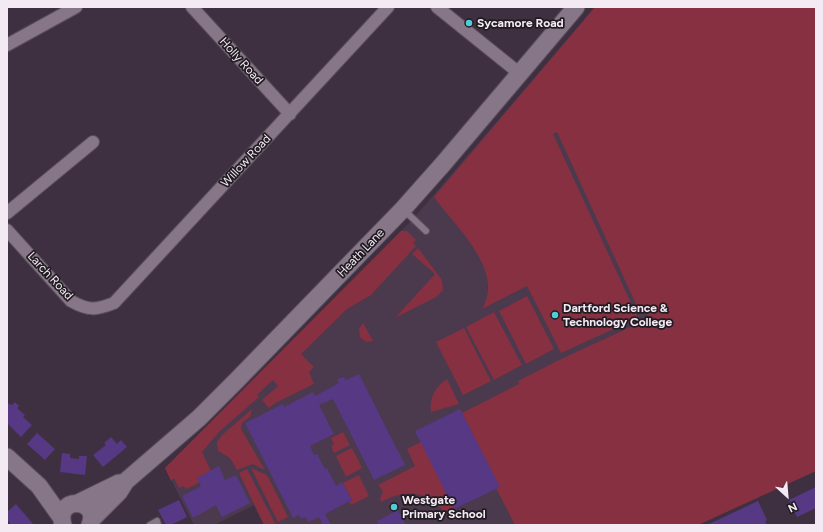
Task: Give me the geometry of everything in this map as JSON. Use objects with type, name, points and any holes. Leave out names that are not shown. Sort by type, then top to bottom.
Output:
[{"type":"street","points":[[7,45],[76,7]]},
{"type":"street","name":"Holly Road","points":[[192,7],[290,114]]},
{"type":"street","name":"Willow Road","points":[[99,308],[114,303],[123,294],[388,7]]},
{"type":"street","points":[[437,7],[519,73]]},
{"type":"street","name":"Heath Lane","points":[[61,522],[66,507],[126,480],[199,418],[237,380],[403,209],[576,7]]},
{"type":"street","points":[[7,212],[93,142]]},
{"type":"street","name":"Larch Road","points":[[7,230],[71,301],[85,308],[99,308]]},
{"type":"street","points":[[7,457],[39,486],[61,522]]},
{"type":"street","name":"Heath Lane","points":[[92,523],[119,492],[126,480]]},
{"type":"street","points":[[39,486],[67,496],[88,508],[92,523]]},
{"type":"lane","points":[[403,209],[426,231]]},
{"type":"lane","points":[[150,525],[157,522],[158,525]]},
{"type":"shaded area","name":"Dartford Science & Technology College","points":[[595,7],[816,471],[698,525],[264,525],[254,505],[214,525],[194,525],[165,468],[413,219]]},
{"type":"shaded area","name":"Dartford Science & Technology College","points":[[595,7],[816,7],[816,471],[698,525],[515,525],[496,488],[499,486],[462,413],[519,384],[518,381],[559,360],[650,318],[646,312],[641,315],[557,132],[553,134],[638,318],[561,353],[527,286],[482,309],[488,294],[487,279],[483,264],[464,235],[434,197]]},
{"type":"shaded area","points":[[401,231],[407,231],[416,240],[413,243],[416,246],[371,295],[347,309],[301,354],[314,367],[309,372],[314,384],[275,403],[269,408],[262,400],[278,386],[273,380],[257,395],[259,397],[219,432],[202,452],[211,471],[197,478],[199,483],[186,489],[184,486],[179,488],[174,478],[171,481],[165,468]]},
{"type":"shaded area","points":[[418,248],[442,280],[443,290],[436,297],[395,318],[435,274],[412,254]]},
{"type":"shaded area","points":[[527,296],[554,349],[526,364],[499,311]]},
{"type":"shaded area","points":[[494,312],[522,365],[494,380],[466,327]]},
{"type":"shaded area","points":[[363,323],[373,341],[366,342],[360,337],[359,329]]},
{"type":"shaded area","points":[[464,328],[491,381],[463,395],[436,342]]},
{"type":"shaded area","points":[[447,379],[459,404],[431,412],[431,402],[434,393],[436,389]]},
{"type":"shaded area","points":[[252,409],[250,417],[242,423],[241,429],[265,470],[253,464],[237,470],[230,458],[218,451],[217,442],[222,435]]},
{"type":"shaded area","points":[[343,432],[350,445],[334,453],[331,446],[334,444],[331,438]]},
{"type":"shaded area","points":[[421,442],[454,508],[445,513],[431,500],[416,494],[399,495],[381,502],[380,499],[383,491],[378,485],[415,466],[407,449]]},
{"type":"shaded area","points":[[352,448],[362,468],[346,477],[336,456]]},
{"type":"shaded area","points":[[251,468],[267,475],[288,517],[278,522]]},
{"type":"shaded area","points":[[247,469],[276,525],[264,525],[239,473]]},
{"type":"shaded area","points":[[359,475],[369,496],[351,505],[349,502],[352,500],[343,483]]},
{"type":"building","points":[[359,374],[405,465],[374,480],[333,399],[319,405],[334,434],[310,446],[314,455],[317,454],[325,469],[327,468],[336,486],[342,482],[352,500],[325,514],[331,525],[318,525],[322,523],[319,517],[308,522],[306,517],[301,519],[299,515],[293,518],[245,423],[283,404],[284,407],[313,392],[315,396],[339,383],[337,379],[344,377],[346,380]]},
{"type":"building","points":[[15,402],[19,406],[17,408],[25,415],[23,417],[32,425],[21,437],[7,423],[7,403],[12,405]]},
{"type":"building","points":[[460,409],[500,487],[454,509],[415,431]]},
{"type":"building","points":[[37,433],[55,449],[45,460],[27,444]]},
{"type":"building","points":[[111,437],[117,444],[121,440],[127,447],[103,467],[93,455],[106,445],[104,443]]},
{"type":"building","points":[[62,453],[70,454],[70,458],[79,459],[79,456],[87,456],[85,475],[60,472]]},
{"type":"building","points":[[219,466],[225,480],[236,475],[250,503],[222,517],[216,505],[193,518],[182,496],[201,486],[197,478]]},
{"type":"building","points":[[816,487],[816,508],[797,517],[789,500]]},
{"type":"building","points":[[179,500],[187,517],[171,525],[166,525],[158,510]]},
{"type":"building","points":[[758,501],[767,520],[765,521],[767,525],[707,525]]},
{"type":"building","points":[[16,504],[34,525],[11,525],[7,519],[7,512]]},
{"type":"building","points":[[398,510],[406,525],[379,525],[377,521]]},
{"type":"place","name":"Sycamore Road","points":[[469,23]]},
{"type":"place","name":"Dartford Science & Technology College","points":[[555,315]]},
{"type":"place","name":"Westgate Primary School","points":[[394,507]]}]
